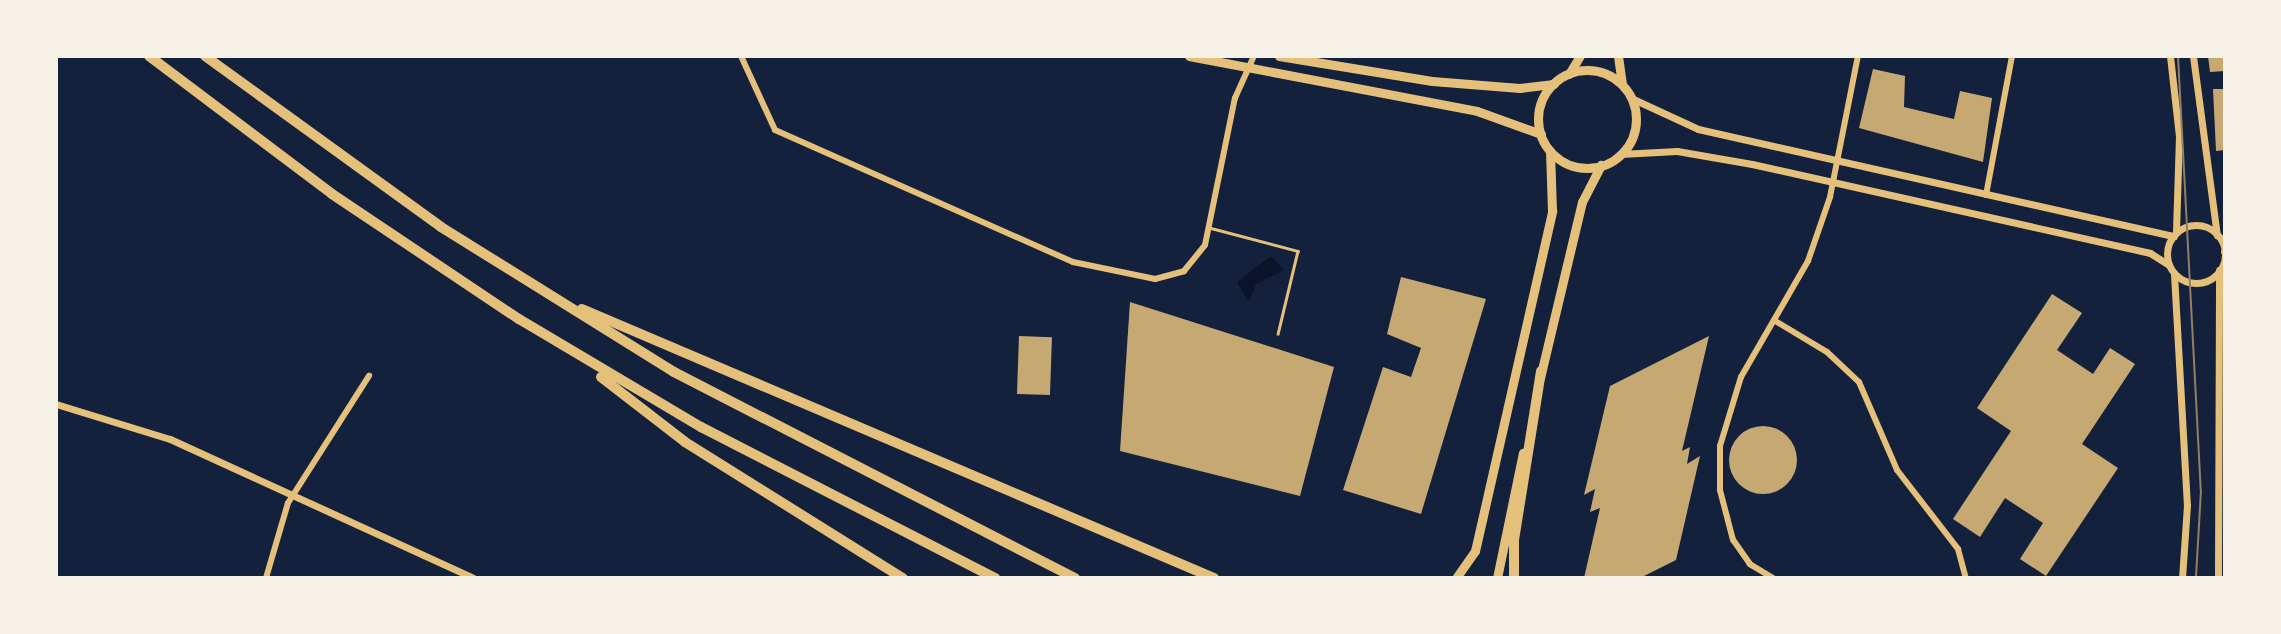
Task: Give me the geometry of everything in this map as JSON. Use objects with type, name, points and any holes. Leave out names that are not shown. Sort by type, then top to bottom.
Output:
[{"type":"highway","points":[[149,56],[332,194],[558,343],[791,476],[995,578]]},
{"type":"highway","points":[[205,56],[379,185],[537,289],[805,444],[1075,578]]},
{"type":"highway","points":[[537,289],[1214,578]]},
{"type":"highway","points":[[558,343],[685,442],[903,578]]},
{"type":"highway","points":[[1514,578],[1514,540],[1541,371]]},
{"type":"main road","points":[[1189,56],[1244,69],[1453,106],[1541,134]]},
{"type":"main road","points":[[1279,56],[1443,82],[1554,84]]},
{"type":"main road","points":[[1456,578],[1475,551],[1552,211],[1550,150],[1541,134],[1542,102],[1554,84],[1569,74],[1580,56]]},
{"type":"main road","points":[[1618,56],[1622,85]]},
{"type":"main road","points":[[1550,150],[1579,167],[1601,165],[1620,154],[1636,122],[1632,98],[1622,85],[1601,72],[1569,74]]},
{"type":"main road","points":[[1497,578],[1541,371],[1582,202],[1601,165]]},
{"type":"street","points":[[741,56],[775,130],[1053,254],[1128,277],[1163,278],[1184,271],[1199,257],[1211,228],[1244,69],[1244,56]]},
{"type":"street","points":[[1244,69],[1254,56]]},
{"type":"street","points":[[1773,578],[1750,564],[1732,540],[1718,465],[1731,401],[1777,322],[1808,261],[1833,182],[1858,56]]},
{"type":"street","points":[[1986,195],[2012,56]]},
{"type":"street","points":[[2169,265],[2175,235],[2179,136],[2170,56]]},
{"type":"street","points":[[2193,56],[2217,235],[2225,252],[2220,270],[2218,578]]},
{"type":"street","points":[[1632,98],[1698,129],[2175,235],[2198,226],[2217,235]]},
{"type":"street","points":[[1620,154],[1676,151],[1833,182],[2150,253],[2169,265],[2175,274],[2188,505],[2182,578]]},
{"type":"street","points":[[2175,274],[2200,283],[2220,270]]},
{"type":"street","points":[[1777,322],[1827,352],[1859,382],[1897,470],[1958,549],[1966,578]]},
{"type":"street","points":[[266,578],[293,495],[369,376]]},
{"type":"street","points":[[56,404],[145,429],[473,578]]},
{"type":"lane","points":[[1211,228],[1298,251],[1279,334]]},
{"type":"water","points":[[1271,256],[1284,270],[1256,284],[1249,302],[1237,282]]},
{"type":"building","points":[[2208,56],[2225,56],[2225,71],[2210,72]]},
{"type":"building","points":[[1873,69],[1905,76],[1904,107],[1954,119],[1960,91],[1992,98],[1983,162],[1859,128]]},
{"type":"building","points":[[2213,89],[2225,89],[2225,150],[2216,151]]},
{"type":"building","points":[[1401,277],[1486,299],[1421,514],[1343,490],[1383,367],[1411,377],[1421,348],[1387,334]]},
{"type":"building","points":[[2052,294],[2082,313],[2057,350],[2093,374],[2110,348],[2135,364],[2082,444],[2118,468],[2046,576],[2020,559],[2043,523],[2005,498],[1980,537],[1953,519],[2011,431],[1977,408]]},
{"type":"building","points":[[1130,302],[1334,367],[1300,496],[1120,451]]},
{"type":"building","points":[[1019,336],[1052,337],[1050,395],[1017,394]]},
{"type":"building","points":[[1709,336],[1682,451],[1690,447],[1687,464],[1700,456],[1676,560],[1640,578],[1584,578],[1600,508],[1590,512],[1595,489],[1584,495],[1610,386]]},
{"type":"building","points":[[1756,426],[1770,426],[1782,431],[1792,441],[1797,460],[1792,479],[1782,489],[1770,494],[1756,494],[1744,489],[1734,479],[1729,467],[1729,453],[1734,441],[1744,431]]},
{"type":"tram line","points":[[2178,56],[2201,490],[2196,578]]}]
